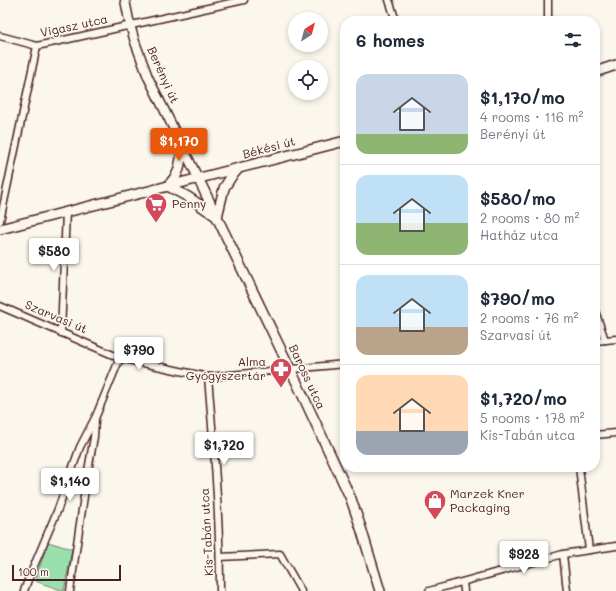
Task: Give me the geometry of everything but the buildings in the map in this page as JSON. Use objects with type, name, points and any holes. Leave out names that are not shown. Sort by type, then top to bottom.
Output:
[{"type":"main road","points":[[600,70],[616,65]]},
{"type":"main road","name":"Békési út","points":[[198,178],[340,142]]},
{"type":"main road","points":[[168,186],[176,176],[179,169],[183,147]]},
{"type":"main road","points":[[168,186],[188,197],[217,217],[224,188],[238,169]]},
{"type":"main road","points":[[0,229],[198,178]]},
{"type":"main road","name":"Baross utca","points":[[198,178],[291,369],[351,499],[362,528],[380,591]]},
{"type":"street","name":"Berényi út","points":[[125,0],[130,25],[148,77],[198,178]]},
{"type":"street","name":"Vigasz utca","points":[[0,36],[37,46],[244,0]]},
{"type":"street","points":[[389,0],[394,16]]},
{"type":"street","points":[[548,0],[548,16]]},
{"type":"street","points":[[0,221],[37,46]]},
{"type":"street","points":[[61,333],[66,212]]},
{"type":"street","name":"Szarvasi út","points":[[0,306],[120,358],[208,377],[340,364]]},
{"type":"street","points":[[600,326],[605,340]]},
{"type":"street","points":[[600,340],[616,340]]},
{"type":"street","points":[[24,591],[58,509],[80,447],[96,416],[120,358]]},
{"type":"street","name":"Kis-Tabán utca","points":[[208,377],[220,557],[220,591]]},
{"type":"street","points":[[70,591],[96,416]]},
{"type":"street","points":[[600,435],[616,433]]},
{"type":"street","points":[[580,472],[589,550]]},
{"type":"street","points":[[68,482],[85,488]]},
{"type":"street","points":[[429,591],[563,554],[616,546]]},
{"type":"street","points":[[220,557],[280,554],[300,591]]},
{"type":"street","points":[[563,554],[567,591]]},
{"type":"street","points":[[463,582],[464,591]]},
{"type":"green space","points":[[48,542],[72,549],[64,591],[35,581]]},
{"type":"place","name":"Penny","points":[[156,224]]},
{"type":"place","name":"Alma Gyógyszertár","points":[[281,388]]},
{"type":"place","name":"Marzek Kner Packaging","points":[[435,520]]}]
